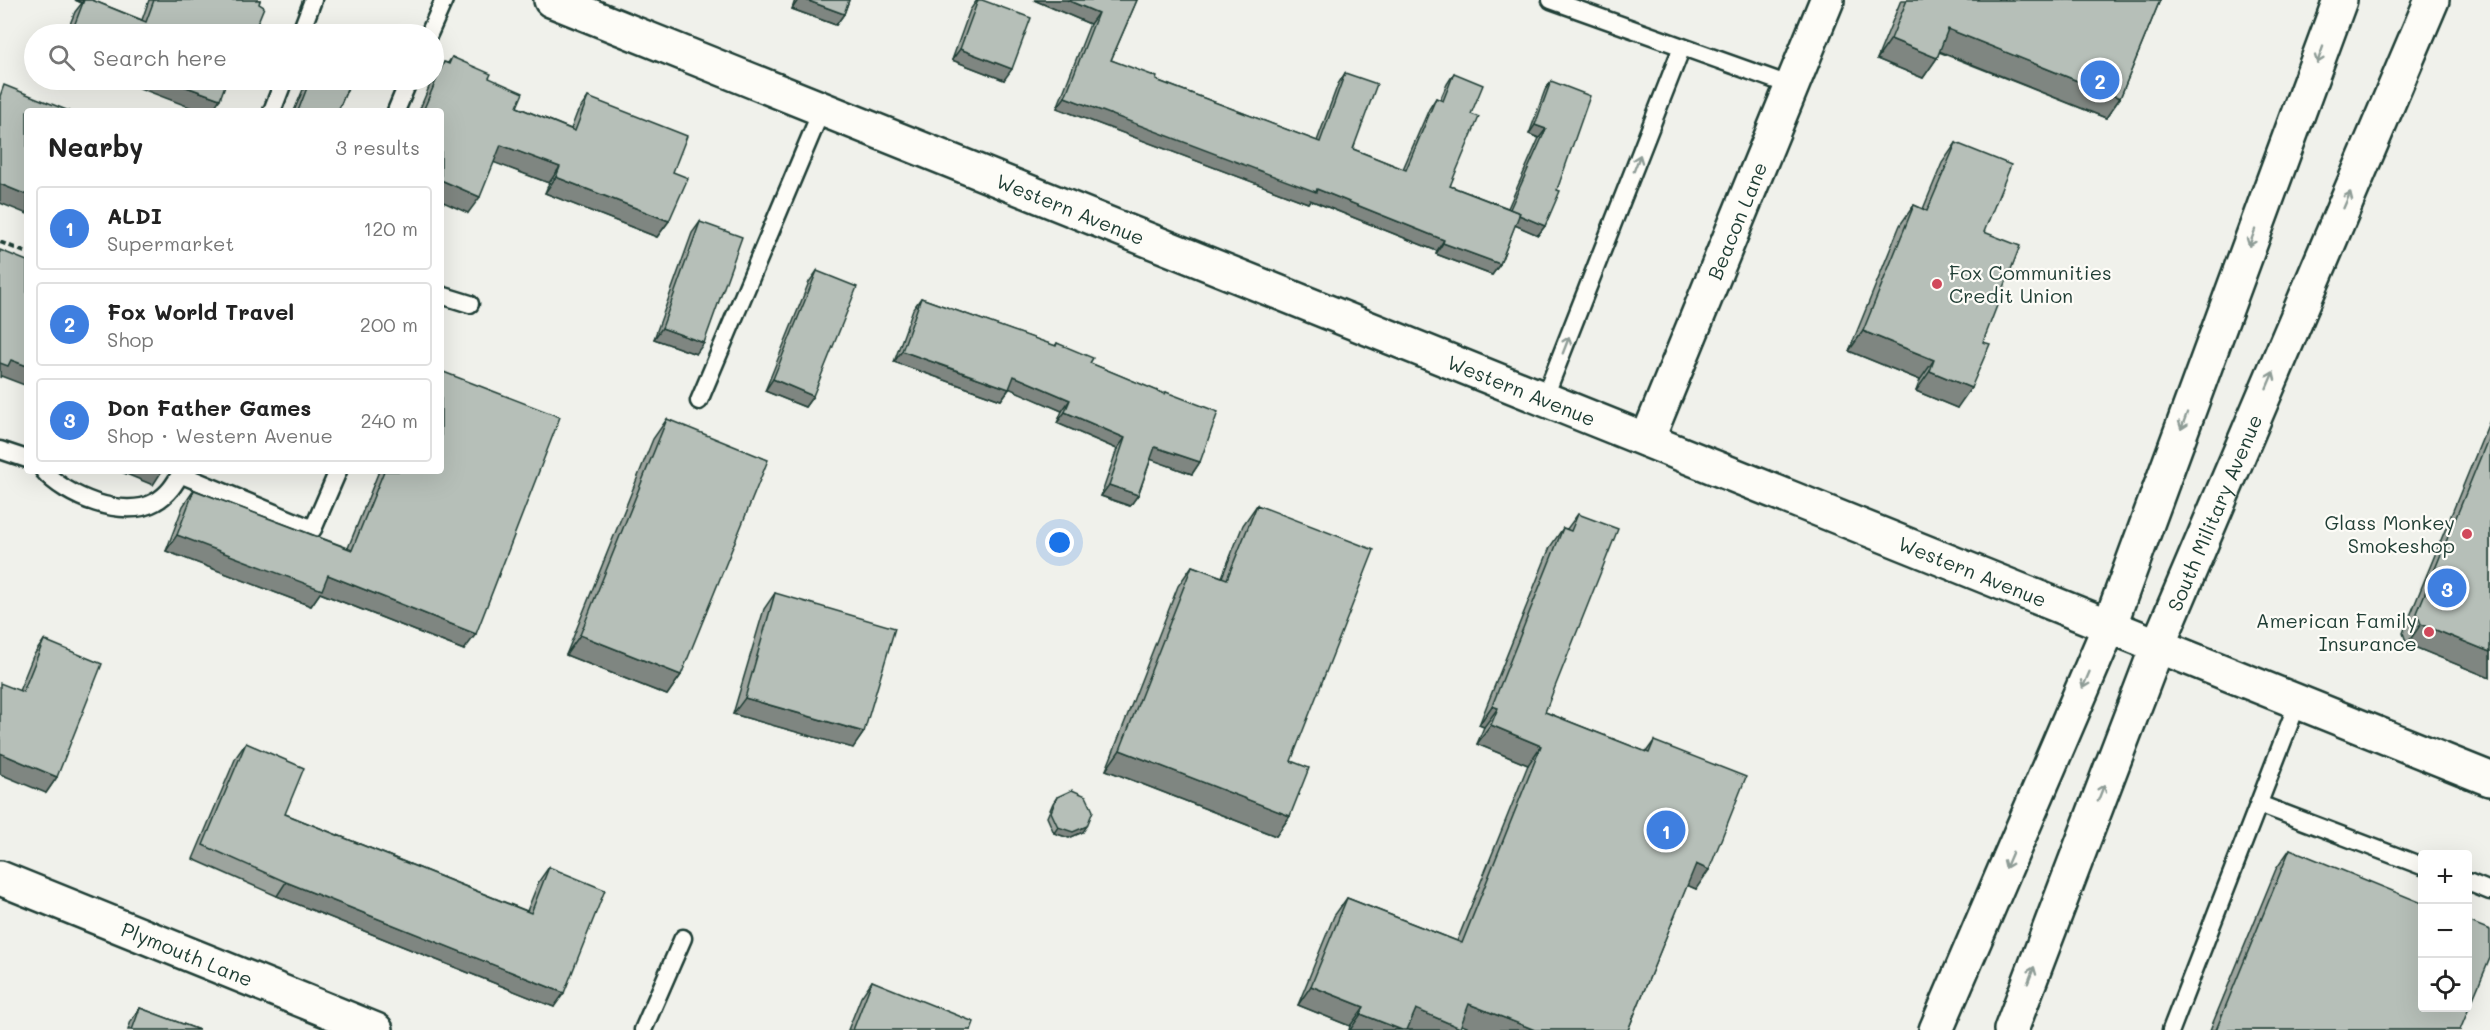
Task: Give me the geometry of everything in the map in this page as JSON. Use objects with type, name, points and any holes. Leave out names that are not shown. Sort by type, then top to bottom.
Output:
[{"type":"street","name":"Western Avenue","points":[[551,0],[2490,779]]},
{"type":"street","name":"Beacon Lane","points":[[1647,440],[1827,0]]},
{"type":"street","points":[[1936,1030],[2109,627],[2340,0]]},
{"type":"street","name":"South Military Avenue","points":[[2011,1030],[2158,645],[2432,0]]},
{"type":"street","name":"Plymouth Lane","points":[[0,878],[376,1030]]},
{"type":"lane","points":[[304,24],[313,0]]},
{"type":"lane","points":[[433,24],[444,0]]},
{"type":"lane","points":[[1551,0],[1791,86]]},
{"type":"lane","points":[[1544,399],[1682,47]]},
{"type":"lane","points":[[273,108],[280,90]]},
{"type":"lane","points":[[397,108],[405,90]]},
{"type":"lane","points":[[699,401],[822,109]]},
{"type":"lane","points":[[444,296],[470,304]]},
{"type":"lane","points":[[0,450],[24,458]]},
{"type":"lane","points":[[47,474],[82,498],[114,508],[140,507],[154,503],[171,491],[180,474]]},
{"type":"lane","points":[[183,474],[313,529],[337,474]]},
{"type":"lane","points":[[2171,1030],[2298,702]]},
{"type":"lane","points":[[2259,804],[2418,864]]},
{"type":"lane","points":[[2472,884],[2490,891]]},
{"type":"lane","points":[[644,1030],[684,938]]},
{"type":"path","points":[[0,242],[24,252]]},
{"type":"building","points":[[84,0],[92,0],[146,22],[154,0],[260,0],[259,4],[264,7],[257,24],[75,24]]},
{"type":"building","points":[[806,0],[849,0],[844,14]]},
{"type":"building","points":[[978,0],[1031,18],[1012,69],[960,49]]},
{"type":"building","points":[[1067,0],[1137,0],[1111,60],[1157,77],[1156,80],[1320,142],[1345,73],[1377,84],[1353,149],[1406,170],[1436,98],[1443,101],[1454,73],[1483,85],[1471,114],[1479,117],[1450,186],[1520,213],[1500,264],[1443,243],[1444,240],[1317,189],[1316,192],[1065,97],[1098,13]]},
{"type":"building","points":[[1907,0],[2160,0],[2120,98],[1948,29],[1937,58],[1891,39]]},
{"type":"building","points":[[452,57],[491,74],[489,78],[523,93],[517,107],[575,131],[588,97],[687,136],[673,172],[688,178],[669,221],[556,177],[560,167],[501,145],[480,197],[444,181],[444,108],[424,108],[432,90],[444,90],[444,62],[449,64]]},
{"type":"building","points":[[1551,81],[1590,96],[1557,190],[1560,191],[1545,226],[1510,209],[1546,129],[1535,125]]},
{"type":"building","points":[[4,85],[62,108],[24,108],[24,194],[0,184],[0,96]]},
{"type":"building","points":[[195,90],[223,90],[220,99]]},
{"type":"building","points":[[306,90],[347,90],[339,108],[299,108]]},
{"type":"building","name":"Fox Communities Credit Union","points":[[1956,143],[2011,165],[1984,232],[2020,246],[1983,342],[1990,344],[1971,388],[1930,371],[1934,360],[1863,331],[1914,205],[1927,211]]},
{"type":"building","points":[[700,222],[742,237],[704,343],[662,328]]},
{"type":"building","points":[[0,250],[24,260],[24,365],[11,360],[8,366],[0,363]]},
{"type":"building","points":[[817,271],[857,287],[813,396],[773,379]]},
{"type":"building","points":[[921,298],[1056,346],[1057,343],[1093,358],[1090,363],[1165,394],[1166,392],[1218,412],[1200,462],[1155,447],[1138,495],[1109,485],[1125,438],[1065,412],[1070,400],[1014,376],[1009,389],[902,351]]},
{"type":"building","points":[[444,372],[560,417],[476,634],[328,575],[322,590],[177,535],[194,490],[352,550],[383,474],[444,474]]},
{"type":"building","points":[[667,419],[768,460],[681,675],[580,635]]},
{"type":"building","points":[[2490,434],[2490,652],[2421,624],[2417,613]]},
{"type":"building","points":[[1257,505],[1374,550],[1291,761],[1309,768],[1290,816],[1120,750],[1192,566],[1227,579]]},
{"type":"building","points":[[1578,514],[1618,529],[1545,712],[1649,753],[1654,741],[1746,777],[1709,870],[1696,864],[1628,1030],[1535,1030],[1469,1004],[1460,1028],[1416,1009],[1407,1030],[1402,1030],[1361,1014],[1364,1007],[1311,986],[1347,898],[1462,943],[1541,746],[1491,725],[1498,708],[1492,706],[1563,528],[1571,531]]},
{"type":"building","points":[[775,593],[895,628],[864,732],[745,698]]},
{"type":"building","points":[[44,640],[102,664],[57,777],[0,753],[0,683],[23,692]]},
{"type":"building","points":[[246,743],[304,768],[285,814],[531,913],[549,867],[605,890],[564,993],[286,882],[203,845]]},
{"type":"building","points":[[1072,790],[1086,796],[1093,811],[1087,826],[1073,832],[1058,827],[1051,812],[1057,797]]},
{"type":"building","points":[[2290,849],[2418,901],[2418,1012],[2468,1012],[2460,1030],[2216,1030]]},
{"type":"building","points":[[2472,923],[2490,930],[2490,958],[2472,1001]]},
{"type":"building","points":[[872,981],[974,1022],[971,1030],[853,1030]]},
{"type":"building","points":[[140,1008],[199,1030],[132,1030]]},
{"type":"place","name":"Fox World Travel","points":[[2100,80]]},
{"type":"place","name":"Fox Communities Credit Union","points":[[1937,284]]},
{"type":"place","name":"Glass Monkey Smokeshop","points":[[2467,534]]},
{"type":"place","name":"Don Father Games","points":[[2447,588]]},
{"type":"place","name":"American Family Insurance","points":[[2429,632]]},
{"type":"place","name":"ALDI","points":[[1666,830]]}]
